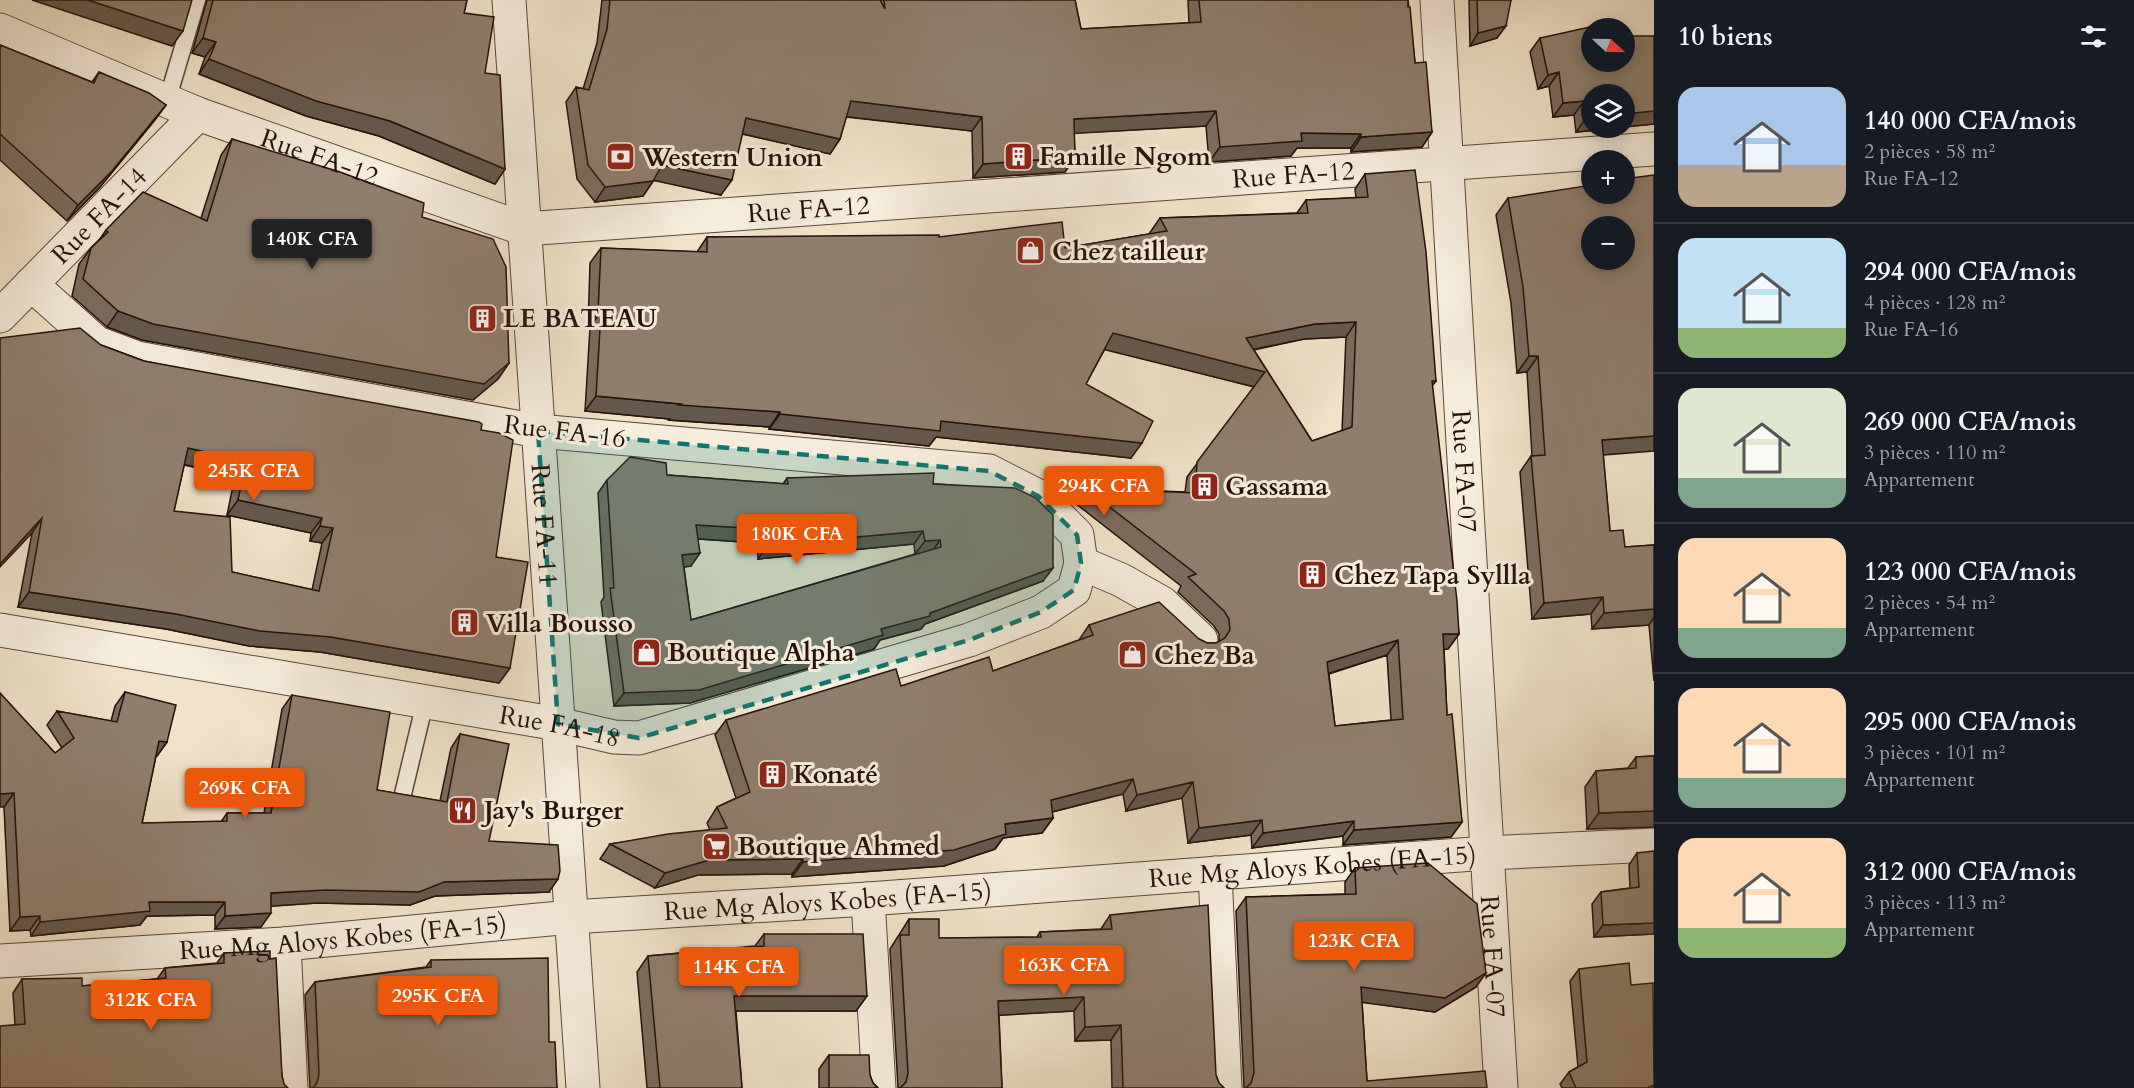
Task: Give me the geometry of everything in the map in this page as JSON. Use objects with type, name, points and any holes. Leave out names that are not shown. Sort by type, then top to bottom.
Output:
[{"type":"street","name":"Rue FA-11","points":[[509,0],[583,1088]]},
{"type":"street","name":"Rue FA-07","points":[[1437,0],[1501,1088]]},
{"type":"street","name":"Rue FA-12","points":[[0,30],[198,114],[524,229],[1654,149]]},
{"type":"street","name":"Rue FA-14","points":[[0,316],[198,114]]},
{"type":"street","name":"Rue FA-16","points":[[31,284],[97,343],[137,358],[538,431],[989,471],[1038,496],[1077,535],[1081,563]]},
{"type":"street","points":[[1081,563],[1121,580],[1162,603],[1201,640]]},
{"type":"street","name":"Rue FA-18","points":[[0,630],[558,724],[614,737],[639,738],[969,640],[1041,612],[1074,590],[1081,563]]},
{"type":"street","name":"Rue Mg Aloys Kobes (FA-15)","points":[[0,961],[284,944],[571,917],[868,899],[1487,853],[1654,845]]},
{"type":"street","points":[[1215,873],[1225,1088]]},
{"type":"street","points":[[868,899],[879,1088]]},
{"type":"street","points":[[284,944],[291,1088]]},
{"type":"lane","points":[[167,101],[197,0]]},
{"type":"lane","points":[[403,794],[425,702]]},
{"type":"highlighted area","points":[[538,431],[989,471],[1038,496],[1077,535],[1081,563],[1074,590],[1041,612],[969,640],[639,738],[558,724]]},
{"type":"building","points":[[88,0],[192,0],[183,31]]},
{"type":"building","points":[[213,0],[467,0],[464,13],[494,17],[485,73],[500,75],[505,169],[390,121],[316,101],[209,59],[216,42],[203,38]]},
{"type":"building","points":[[610,0],[880,0],[885,9],[884,0],[1075,0],[1081,29],[1201,22],[1199,0],[1408,0],[1415,63],[1426,62],[1432,132],[1361,137],[1361,134],[1301,133],[1302,141],[1220,147],[1216,111],[1074,119],[1075,157],[983,164],[982,117],[851,101],[840,139],[746,118],[732,180],[662,165],[653,181],[605,187],[588,165],[576,87],[589,90],[607,29]]},
{"type":"building","points":[[1477,0],[1511,0],[1506,26],[1478,33]]},
{"type":"building","points":[[1581,29],[1581,72],[1635,72],[1635,36],[1654,36],[1654,111],[1635,113],[1635,84],[1581,84],[1581,101],[1563,103],[1559,72],[1548,75],[1540,38]]},
{"type":"building","points":[[0,45],[94,83],[99,72],[149,93],[166,105],[112,171],[78,205],[0,134]]},
{"type":"building","points":[[232,139],[340,172],[424,203],[422,217],[493,239],[506,267],[509,363],[484,384],[153,324],[118,311],[83,279],[91,248],[143,192],[207,221]]},
{"type":"building","points":[[1415,170],[1426,252],[1436,381],[1432,381],[1457,601],[1459,634],[1443,634],[1447,715],[1452,714],[1462,822],[1354,830],[1354,821],[1263,833],[1262,820],[1199,828],[1193,782],[1137,795],[1133,779],[1051,800],[1053,818],[1005,824],[1006,834],[954,850],[803,862],[803,859],[709,860],[665,873],[610,844],[668,834],[727,828],[717,807],[750,792],[726,720],[896,669],[901,686],[989,657],[993,671],[1093,635],[1089,625],[1159,602],[1199,639],[1207,643],[1216,643],[1225,638],[1230,630],[1229,619],[1224,611],[1188,577],[1196,574],[1085,488],[1195,493],[1197,462],[1265,372],[1113,333],[1086,384],[1153,421],[1142,443],[941,421],[940,431],[780,414],[780,412],[596,396],[601,312],[598,312],[601,248],[707,252],[707,237],[939,235],[939,237],[1062,222],[1065,248],[1167,231],[1160,218],[1308,213],[1306,200],[1368,197],[1365,174]],"holes":[[[1356,322],[1352,427],[1312,441],[1246,338],[1315,324]],[[1398,640],[1403,719],[1335,726],[1327,662]]]},
{"type":"building","points":[[1654,175],[1654,436],[1602,440],[1610,531],[1623,530],[1625,547],[1654,545],[1654,609],[1604,613],[1603,597],[1544,603],[1531,456],[1545,455],[1538,356],[1529,356],[1523,287],[1508,198],[1581,187],[1581,204],[1635,204],[1635,178]]},
{"type":"building","points":[[80,328],[101,345],[144,361],[479,422],[482,424],[481,430],[499,433],[513,440],[496,557],[528,562],[510,668],[331,637],[260,631],[176,614],[29,592],[42,518],[0,564],[0,338]],"holes":[[[188,448],[246,461],[238,500],[322,518],[320,526],[333,528],[319,591],[232,572],[230,517],[174,511]]]},
{"type":"building","points":[[630,457],[666,463],[667,475],[788,484],[787,478],[934,473],[933,484],[1015,488],[1036,498],[1053,515],[1053,568],[930,613],[930,616],[881,629],[883,635],[699,690],[624,693],[610,588],[614,588],[607,480]],"holes":[[[696,525],[766,529],[767,545],[923,531],[925,541],[940,540],[941,547],[691,620],[682,555],[700,553]]]},
{"type":"building","points":[[125,692],[176,705],[167,742],[159,741],[142,823],[227,821],[227,813],[271,813],[292,695],[390,712],[377,790],[447,802],[460,734],[509,744],[489,841],[558,845],[560,871],[558,879],[444,882],[419,892],[326,890],[271,893],[271,913],[225,916],[225,902],[149,902],[150,911],[40,922],[40,916],[20,917],[14,793],[0,794],[0,693],[55,753],[74,738],[57,711],[117,722]]},
{"type":"building","points":[[1654,756],[1654,811],[1599,813],[1596,771],[1636,768],[1636,757]]},
{"type":"building","points":[[1654,851],[1654,923],[1603,925],[1601,892],[1639,887],[1637,853]]},
{"type":"building","points":[[1428,863],[1477,904],[1486,973],[1445,998],[1361,987],[1367,1081],[1485,1071],[1487,1088],[1246,1088],[1251,1083],[1254,1073],[1246,897],[1356,894],[1355,868]]},
{"type":"building","points":[[1208,905],[1216,1075],[1224,1088],[1123,1088],[1121,1025],[1085,1027],[1084,997],[998,1001],[1002,1088],[900,1088],[906,1082],[908,1073],[900,935],[909,935],[909,919],[939,919],[939,938],[1041,937],[1040,932],[1112,929],[1110,915]]},
{"type":"building","points":[[764,934],[863,934],[867,996],[734,996],[742,1088],[660,1088],[648,956],[764,946]]},
{"type":"building","points":[[270,951],[270,959],[276,958],[282,1076],[288,1088],[0,1088],[0,1026],[25,1024],[22,979],[82,978],[82,986],[166,978],[165,968],[224,963],[224,953]]},
{"type":"building","points":[[548,958],[549,1042],[555,1042],[557,1088],[313,1088],[319,1074],[315,982],[431,967],[431,960]]},
{"type":"building","points":[[1629,963],[1631,985],[1653,983],[1654,1085],[1647,1088],[1576,1088],[1569,1072],[1587,1062],[1579,969]]},
{"type":"building","points":[[829,1055],[869,1055],[870,1075],[878,1088],[829,1088]]},
{"type":"place","name":"Famille Ngom","points":[[1018,156]]},
{"type":"place","name":"Western Union","points":[[621,157]]},
{"type":"place","name":"Chez tailleur","points":[[1031,251]]},
{"type":"place","name":"LE BATEAU","points":[[482,318]]},
{"type":"place","name":"Gassama","points":[[1204,486]]},
{"type":"place","name":"Chez Tapa Syllla","points":[[1313,575]]},
{"type":"place","name":"Villa Bousso","points":[[465,623]]},
{"type":"place","name":"Boutique Alpha","points":[[646,652]]},
{"type":"place","name":"Chez Ba","points":[[1133,655]]},
{"type":"place","name":"Konaté","points":[[772,774]]},
{"type":"place","name":"Jay's Burger","points":[[463,810]]},
{"type":"place","name":"Boutique Ahmed","points":[[716,846]]}]
